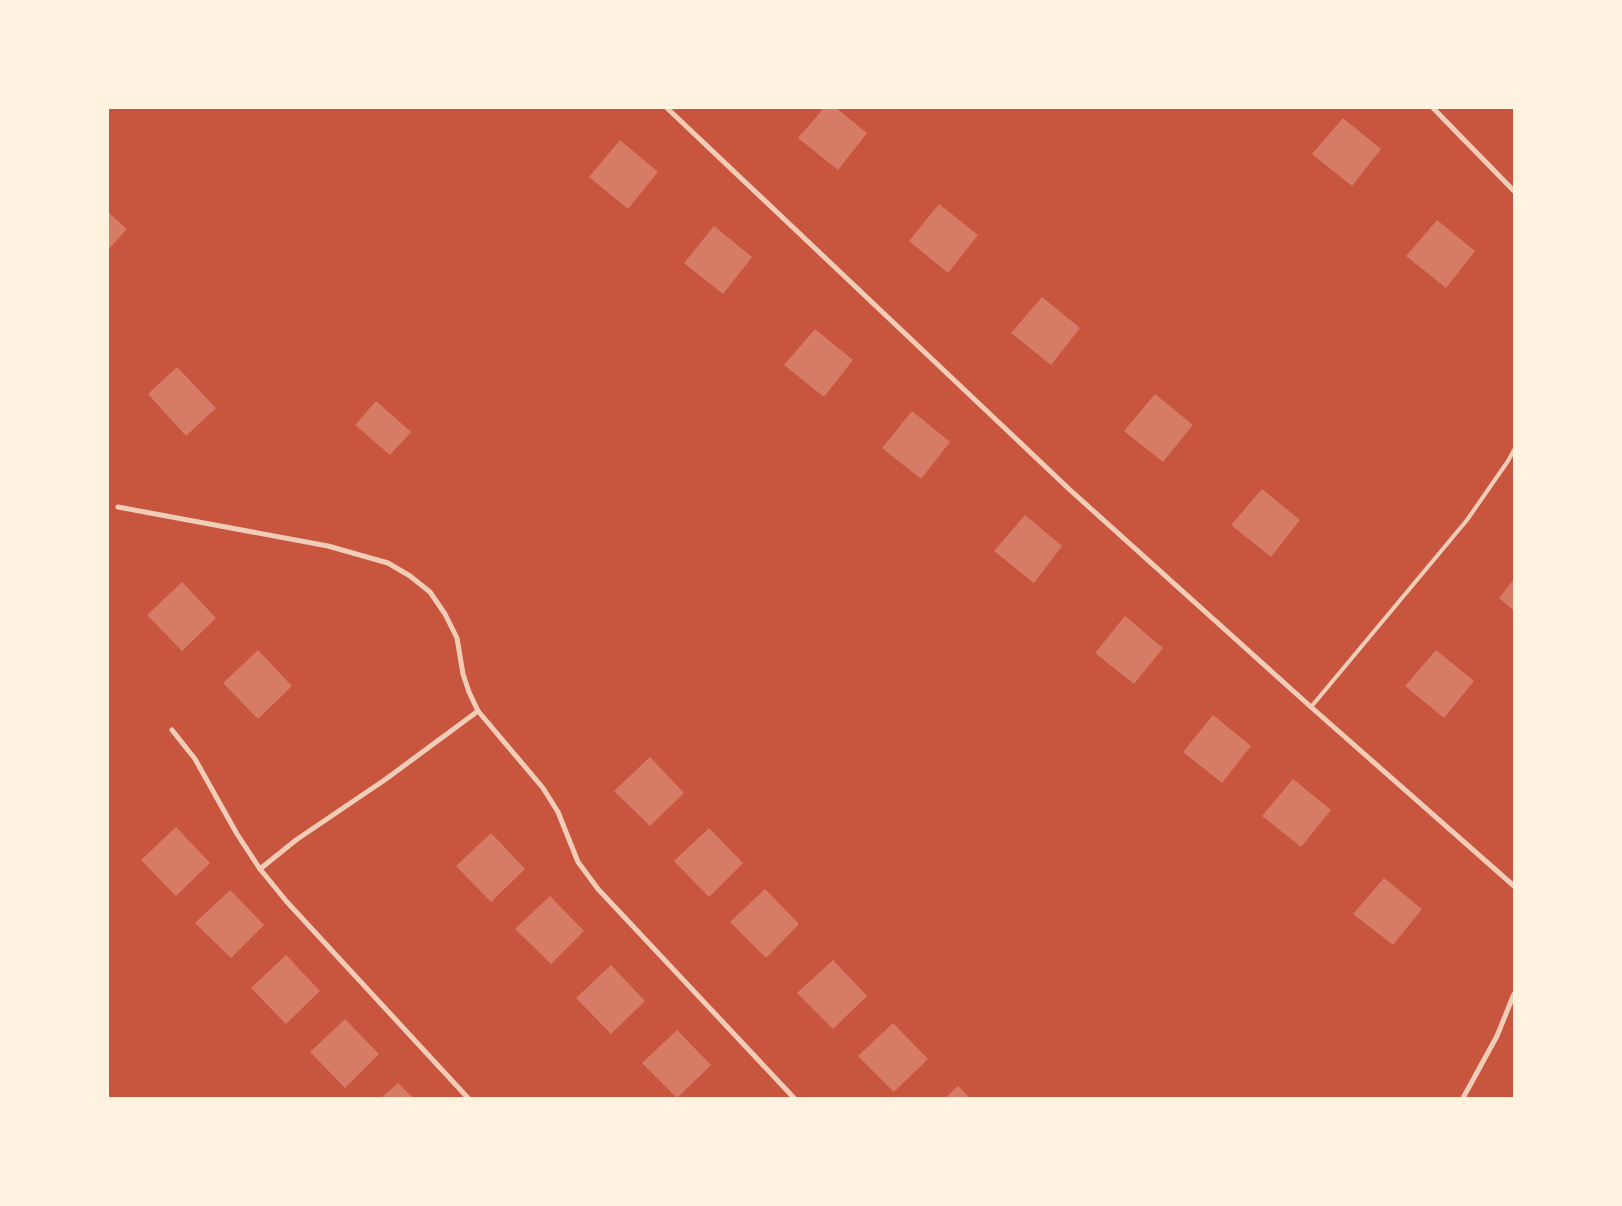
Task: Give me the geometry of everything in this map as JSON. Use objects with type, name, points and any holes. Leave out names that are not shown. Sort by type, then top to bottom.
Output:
[{"type":"street","points":[[667,108],[1069,489],[1311,707],[1514,886]]},
{"type":"street","points":[[1433,108],[1514,191]]},
{"type":"street","points":[[118,507],[328,546],[388,563],[410,576],[430,592],[445,614],[456,638],[463,674],[478,711],[543,788],[558,812],[578,862],[598,888],[794,1098]]},
{"type":"street","points":[[260,869],[296,840],[386,779],[478,711]]},
{"type":"street","points":[[172,730],[195,759],[237,834],[260,869],[287,902],[468,1098]]},
{"type":"street","points":[[1462,1098],[1497,1036],[1514,994]]},
{"type":"lane","points":[[1311,707],[1467,520],[1514,450]]},
{"type":"building","points":[[824,108],[836,108],[867,133],[838,170],[798,138]]},
{"type":"building","points":[[1343,118],[1381,149],[1352,186],[1312,154]]},
{"type":"building","points":[[620,140],[658,172],[628,209],[589,177]]},
{"type":"building","points":[[939,204],[978,235],[948,273],[909,241]]},
{"type":"building","points":[[108,212],[127,229],[108,250]]},
{"type":"building","points":[[1437,220],[1475,251],[1446,288],[1406,256]]},
{"type":"building","points":[[714,226],[752,257],[723,294],[684,263]]},
{"type":"building","points":[[1042,297],[1080,328],[1051,365],[1011,333]]},
{"type":"building","points":[[815,329],[853,360],[824,397],[784,365]]},
{"type":"building","points":[[177,367],[216,408],[186,436],[148,394]]},
{"type":"building","points":[[1155,394],[1193,425],[1163,462],[1124,431]]},
{"type":"building","points":[[376,401],[411,432],[390,455],[355,425]]},
{"type":"building","points":[[912,411],[950,442],[921,479],[882,448]]},
{"type":"building","points":[[1262,489],[1300,520],[1271,557],[1231,525]]},
{"type":"building","points":[[1025,515],[1062,546],[1034,583],[994,551]]},
{"type":"building","points":[[1514,579],[1514,611],[1499,598]]},
{"type":"building","points":[[182,582],[216,618],[182,651],[147,615]]},
{"type":"building","points":[[1125,616],[1163,648],[1134,684],[1095,653]]},
{"type":"building","points":[[258,650],[292,686],[258,719],[223,683]]},
{"type":"building","points":[[1436,650],[1474,681],[1444,718],[1405,686]]},
{"type":"building","points":[[1213,715],[1251,746],[1222,783],[1183,752]]},
{"type":"building","points":[[650,757],[684,793],[650,826],[614,791]]},
{"type":"building","points":[[1293,779],[1331,810],[1301,847],[1262,816]]},
{"type":"building","points":[[176,827],[210,863],[176,896],[141,860]]},
{"type":"building","points":[[709,828],[743,863],[709,897],[674,861]]},
{"type":"building","points":[[491,833],[525,869],[491,902],[456,866]]},
{"type":"building","points":[[1384,878],[1422,909],[1393,945],[1353,914]]},
{"type":"building","points":[[765,889],[799,924],[766,958],[730,922]]},
{"type":"building","points":[[230,890],[264,925],[231,958],[195,923]]},
{"type":"building","points":[[550,896],[584,931],[551,964],[515,929]]},
{"type":"building","points":[[286,955],[320,991],[286,1024],[251,988]]},
{"type":"building","points":[[833,960],[867,996],[833,1029],[797,993]]},
{"type":"building","points":[[611,965],[645,1001],[611,1034],[576,998]]},
{"type":"building","points":[[345,1019],[379,1054],[345,1088],[310,1052]]},
{"type":"building","points":[[893,1023],[928,1059],[894,1092],[858,1056]]},
{"type":"building","points":[[677,1030],[711,1065],[677,1098],[642,1063]]},
{"type":"building","points":[[398,1083],[413,1098],[381,1098]]},
{"type":"building","points":[[958,1086],[970,1098],[945,1098]]}]
